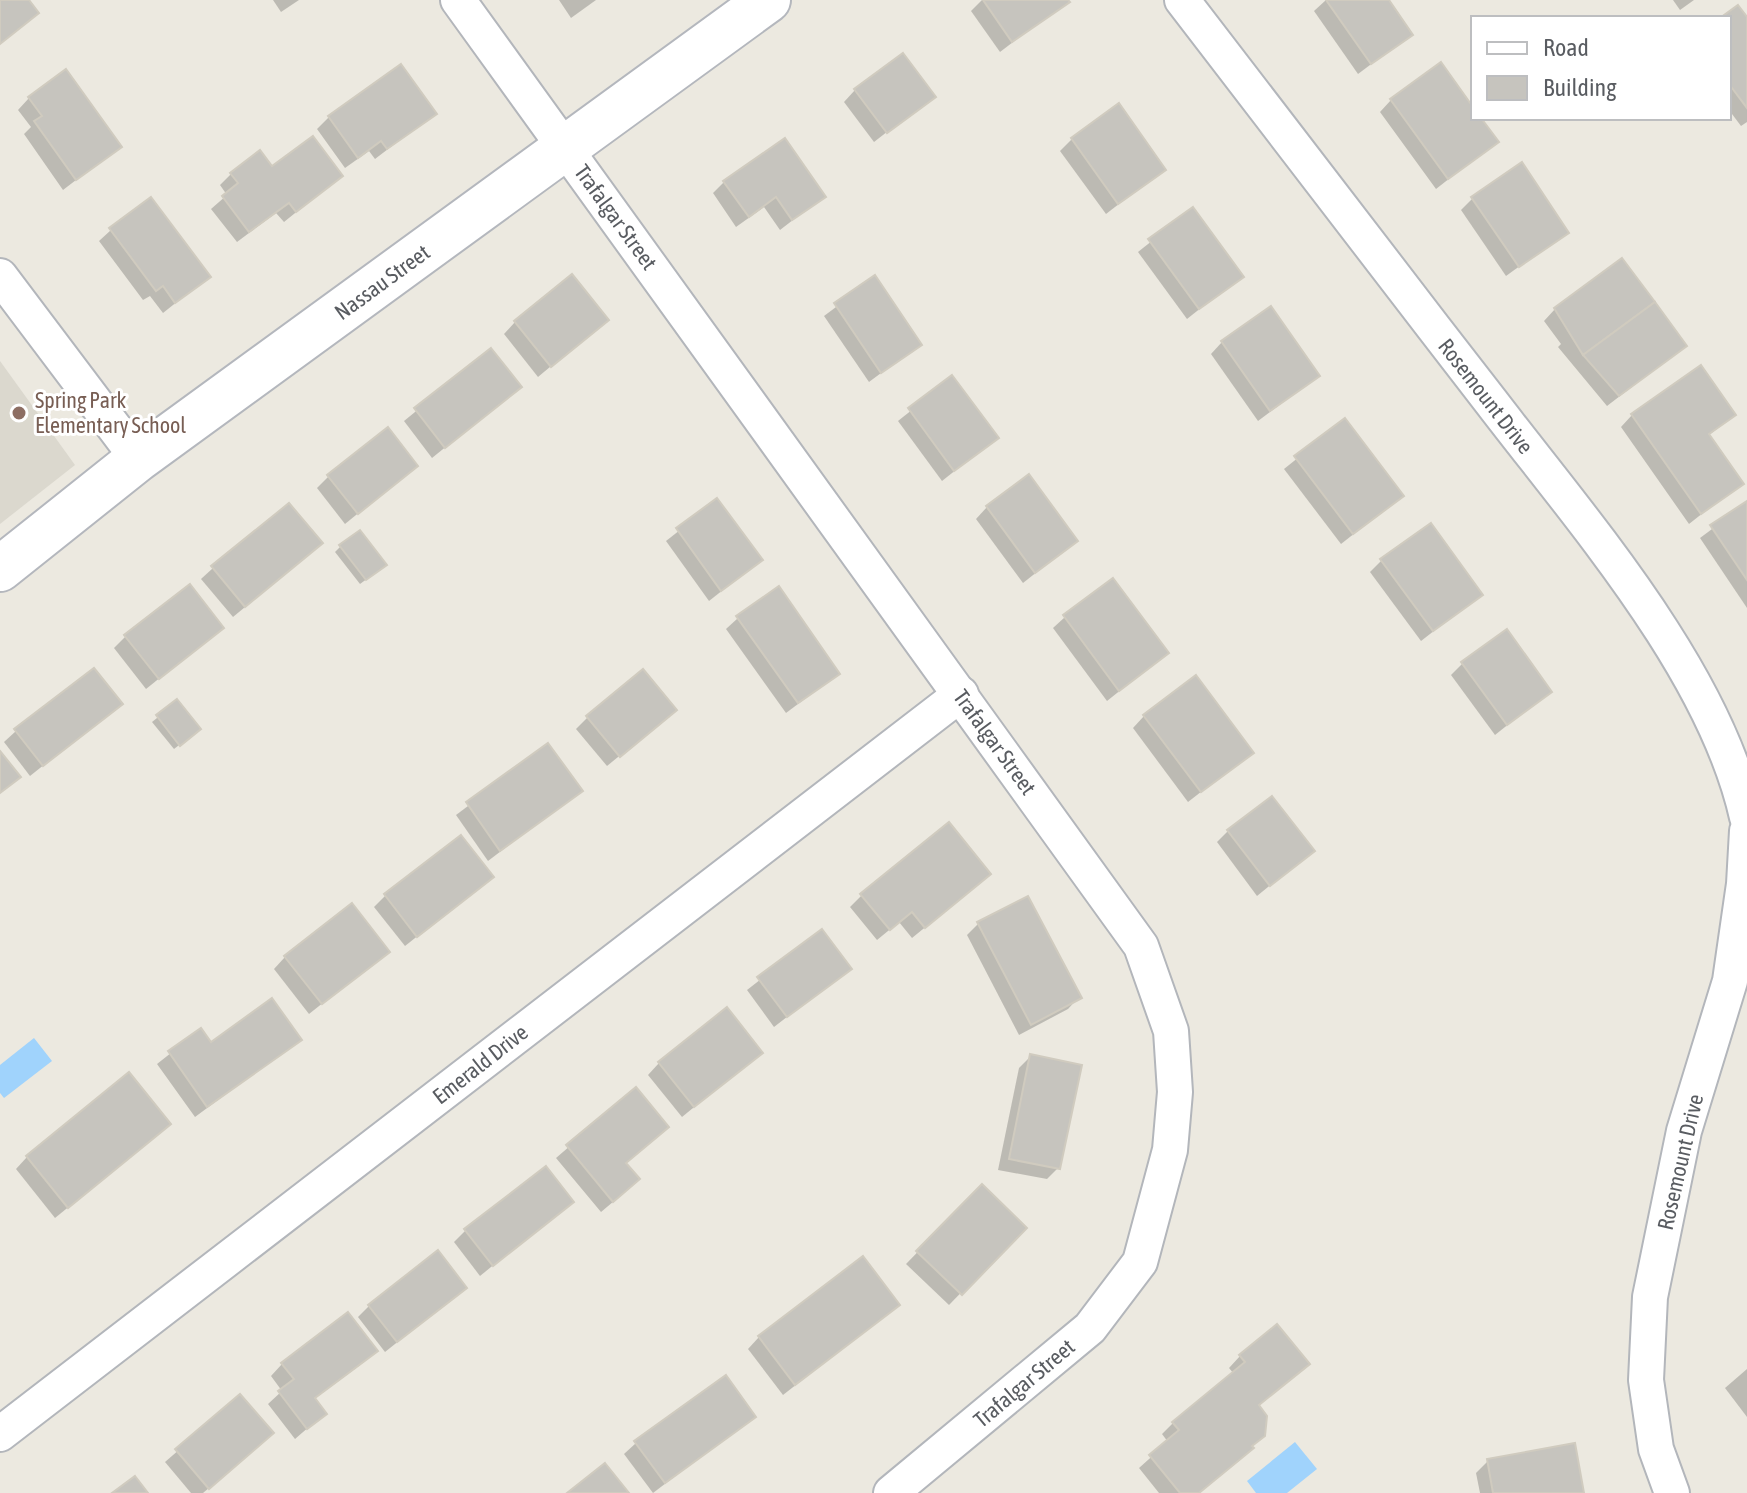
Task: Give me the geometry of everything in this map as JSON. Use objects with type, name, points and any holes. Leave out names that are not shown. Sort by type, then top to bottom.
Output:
[{"type":"street","name":"Trafalgar Street","points":[[458,0],[1141,946],[1171,1031],[1175,1092],[1170,1150],[1140,1262],[1090,1328],[891,1493]]},
{"type":"street","name":"Nassau Street","points":[[0,569],[138,459],[768,0]]},
{"type":"street","name":"Rosemount Drive","points":[[1182,0],[1612,560],[1682,665],[1737,773],[1747,817]]},
{"type":"street","points":[[0,276],[138,459]]},
{"type":"street","name":"Emerald Drive","points":[[0,1434],[961,694]]},
{"type":"street","name":"Rosemount Drive","points":[[1672,1493],[1656,1449],[1646,1380],[1650,1297],[1684,1131],[1739,984],[1747,831]]},
{"type":"shaded area","name":"Spring Park Elementary School","points":[[0,361],[75,465],[0,524]]},
{"type":"water","points":[[34,1038],[52,1061],[4,1098],[0,1093],[0,1065]]},
{"type":"water","points":[[1295,1442],[1317,1469],[1287,1493],[1256,1493],[1247,1481]]},
{"type":"building","points":[[0,0],[29,0],[39,13],[0,44]]},
{"type":"building","points":[[983,0],[1068,0],[1070,2],[1012,42]]},
{"type":"building","points":[[1326,0],[1389,0],[1413,35],[1371,64]]},
{"type":"building","points":[[1738,5],[1747,17],[1747,108],[1731,87],[1731,16],[1723,16]]},
{"type":"building","points":[[903,53],[936,97],[887,133],[854,89]]},
{"type":"building","points":[[1441,62],[1471,104],[1471,120],[1482,120],[1499,142],[1448,179],[1390,99]]},
{"type":"building","points":[[401,64],[437,114],[387,149],[381,141],[358,158],[328,116]]},
{"type":"building","points":[[66,69],[122,147],[76,180],[34,121],[42,116],[28,97]]},
{"type":"building","points":[[1119,103],[1166,170],[1118,204],[1071,138]]},
{"type":"building","points":[[313,136],[343,176],[296,212],[289,203],[249,232],[222,196],[238,183],[230,173],[260,150],[272,166]]},
{"type":"building","points":[[785,138],[826,197],[792,220],[776,197],[749,217],[723,181]]},
{"type":"building","points":[[1522,162],[1569,233],[1519,267],[1471,197]]},
{"type":"building","points":[[151,197],[211,277],[175,303],[163,286],[156,291],[109,228]]},
{"type":"building","points":[[1193,207],[1244,277],[1199,309],[1148,239]]},
{"type":"building","points":[[1622,258],[1655,302],[1583,355],[1554,308]]},
{"type":"building","points":[[572,274],[609,320],[551,367],[514,321]]},
{"type":"building","points":[[875,275],[922,345],[881,373],[834,303]]},
{"type":"building","points":[[1655,302],[1687,346],[1619,396],[1583,355]]},
{"type":"building","points":[[1271,306],[1320,376],[1270,411],[1221,341]]},
{"type":"building","points":[[491,348],[522,387],[445,448],[414,408]]},
{"type":"building","points":[[1701,365],[1736,415],[1709,434],[1744,484],[1701,514],[1631,414]]},
{"type":"building","points":[[952,375],[999,438],[954,471],[908,408]]},
{"type":"building","points":[[1345,418],[1404,496],[1353,534],[1294,456]]},
{"type":"building","points":[[388,427],[418,466],[358,514],[327,475]]},
{"type":"building","points":[[1029,474],[1078,541],[1035,573],[986,506]]},
{"type":"building","points":[[717,498],[763,560],[721,591],[676,528]]},
{"type":"building","points":[[1747,501],[1747,580],[1710,525]]},
{"type":"building","points":[[289,503],[323,543],[245,607],[211,566]]},
{"type":"building","points":[[1431,523],[1483,595],[1433,631],[1380,559]]},
{"type":"building","points":[[360,530],[387,565],[366,580],[339,545]]},
{"type":"building","points":[[1113,578],[1169,653],[1119,691],[1063,615]]},
{"type":"building","points":[[190,584],[224,628],[159,679],[124,635]]},
{"type":"building","points":[[779,586],[840,674],[798,703],[736,616]]},
{"type":"building","points":[[1507,629],[1552,692],[1507,725],[1461,662]]},
{"type":"building","points":[[94,668],[123,704],[43,766],[14,729]]},
{"type":"building","points":[[643,669],[677,710],[620,757],[586,716]]},
{"type":"building","points":[[1196,675],[1254,753],[1201,792],[1143,715]]},
{"type":"building","points":[[177,699],[201,729],[180,746],[156,715]]},
{"type":"building","points":[[548,743],[583,791],[500,851],[466,802]]},
{"type":"building","points":[[0,751],[21,777],[0,793]]},
{"type":"building","points":[[1272,796],[1315,851],[1270,886],[1227,830]]},
{"type":"building","points":[[949,822],[991,874],[925,928],[912,912],[890,930],[860,894]]},
{"type":"building","points":[[461,835],[494,877],[417,937],[384,894]]},
{"type":"building","points":[[1028,896],[1082,998],[1031,1025],[977,922]]},
{"type":"building","points":[[352,903],[390,952],[322,1004],[284,956]]},
{"type":"building","points":[[822,929],[852,969],[787,1017],[757,977]]},
{"type":"building","points":[[272,998],[302,1040],[207,1107],[168,1051],[201,1028],[211,1042]]},
{"type":"building","points":[[727,1007],[763,1053],[694,1107],[658,1062]]},
{"type":"building","points":[[1030,1054],[1082,1065],[1060,1169],[1009,1159]]},
{"type":"building","points":[[129,1072],[171,1124],[68,1208],[26,1156]]},
{"type":"building","points":[[636,1087],[669,1127],[626,1163],[640,1179],[613,1202],[566,1145]]},
{"type":"building","points":[[546,1166],[574,1202],[493,1266],[464,1229]]},
{"type":"building","points":[[982,1184],[1027,1228],[962,1295],[916,1251]]},
{"type":"building","points":[[438,1250],[467,1288],[397,1342],[368,1305]]},
{"type":"building","points":[[863,1256],[900,1305],[795,1385],[758,1336]]},
{"type":"building","points":[[348,1312],[378,1351],[315,1398],[327,1414],[307,1429],[278,1391],[294,1379],[281,1363]]},
{"type":"building","points":[[1277,1324],[1310,1364],[1259,1405],[1267,1416],[1265,1436],[1252,1446],[1254,1448],[1199,1493],[1180,1493],[1149,1455],[1179,1430],[1172,1422],[1245,1362],[1239,1355]]},
{"type":"building","points":[[726,1375],[756,1417],[665,1483],[634,1441]]},
{"type":"building","points":[[240,1394],[274,1433],[209,1489],[175,1449]]},
{"type":"building","points":[[1575,1443],[1584,1493],[1493,1493],[1487,1459]]},
{"type":"building","points":[[605,1463],[629,1493],[567,1493]]},
{"type":"building","points":[[135,1476],[148,1493],[112,1493]]},
{"type":"place","name":"Spring Park Elementary School","points":[[19,413]]}]
